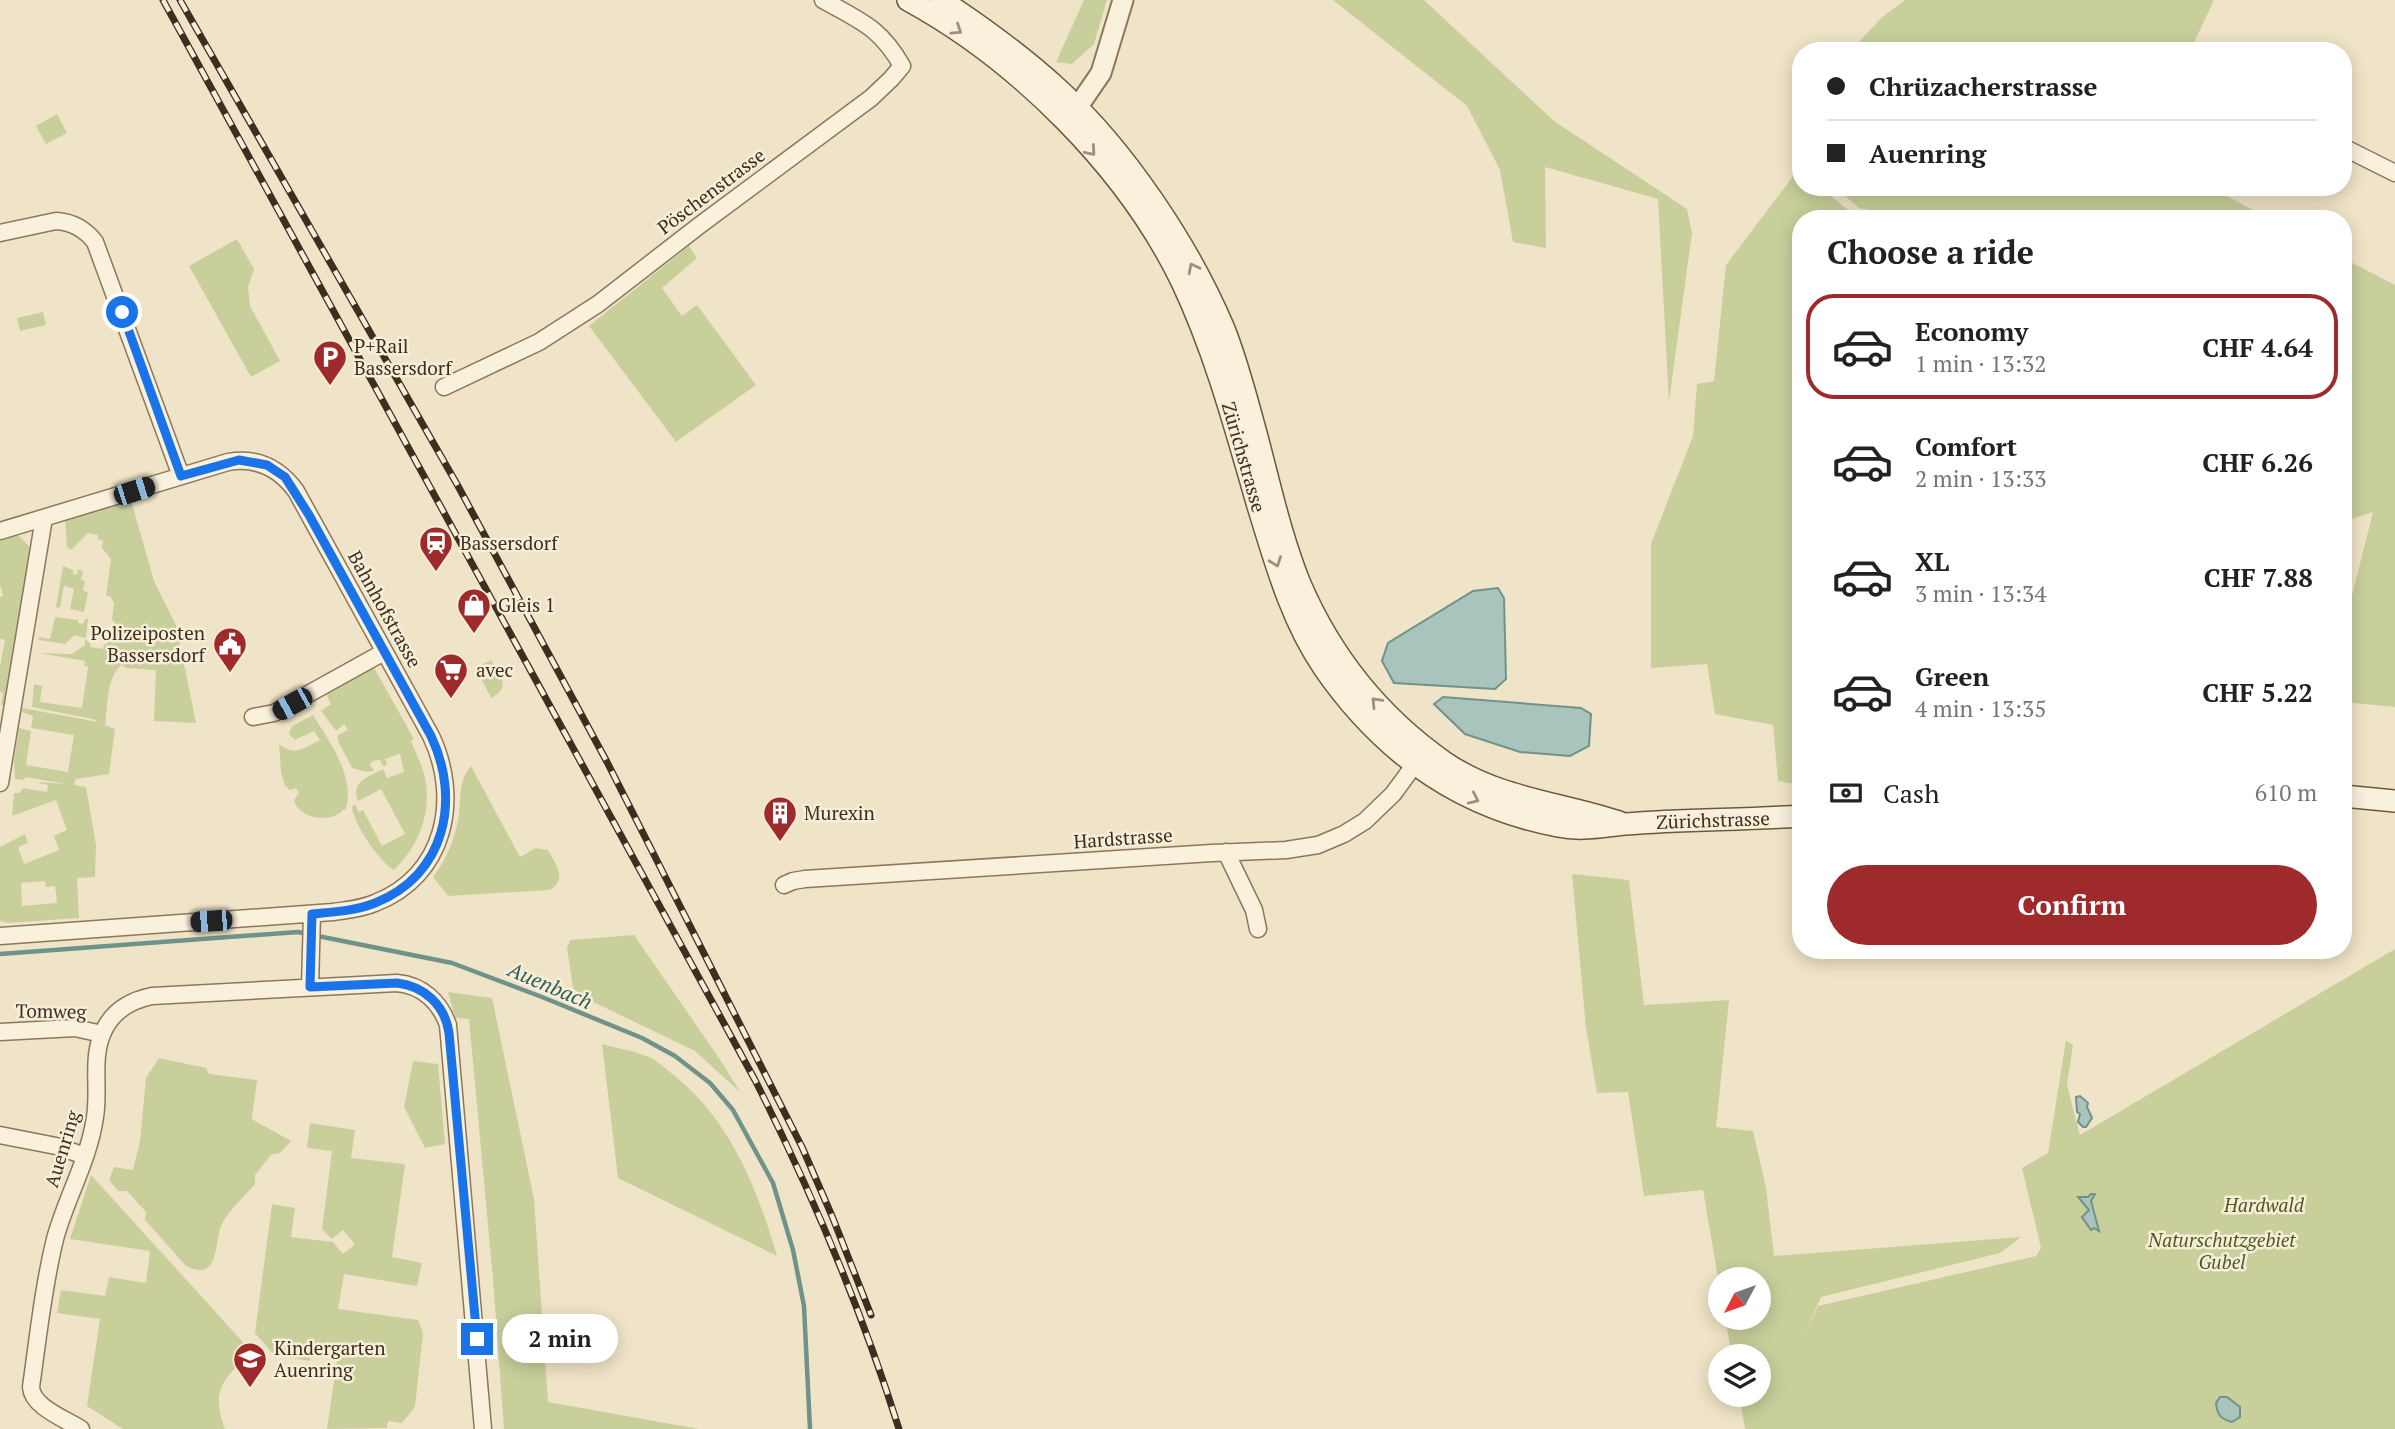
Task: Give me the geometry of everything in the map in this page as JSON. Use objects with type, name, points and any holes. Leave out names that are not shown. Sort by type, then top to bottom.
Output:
[{"type":"main road","name":"Zürichstrasse","points":[[908,0],[985,39]]},
{"type":"main road","name":"Zürichstrasse","points":[[941,0],[1117,153],[1184,249],[1224,329],[1240,375],[1299,582],[1318,622],[1361,687],[1393,720],[1421,757],[1446,763],[1467,775],[1535,802],[1584,810],[1625,824],[1792,816]]},
{"type":"main road","points":[[2352,797],[2395,801]]},
{"type":"street","name":"Pöschenstrasse","points":[[444,387],[539,342],[598,304],[699,225],[871,98],[891,79],[902,66],[889,44],[873,29],[823,0]]},
{"type":"street","points":[[1064,107],[1101,73],[1123,0]]},
{"type":"street","points":[[2352,152],[2395,173]]},
{"type":"street","points":[[0,233],[63,221],[84,230],[95,242],[181,476],[0,531]]},
{"type":"street","name":"Bahnhofstrasse","points":[[0,936],[311,928],[401,889],[429,859],[442,830],[447,796],[442,761],[431,736],[309,515],[284,476],[267,465],[239,460],[181,476]]},
{"type":"street","points":[[0,783],[44,518]]},
{"type":"street","points":[[253,717],[274,713],[384,652]]},
{"type":"street","name":"Hardstrasse","points":[[784,885],[806,879],[1286,850],[1318,845],[1365,821],[1393,794],[1421,757]]},
{"type":"street","points":[[1226,852],[1254,910],[1258,929]]},
{"type":"street","points":[[310,987],[311,928]]},
{"type":"street","name":"Auenring","points":[[81,1429],[41,1404],[31,1393],[31,1387],[48,1269],[95,1118],[96,1055],[102,1034],[110,1020],[120,1009],[144,998],[397,983],[410,985],[429,996],[446,1019],[449,1033],[484,1429]]},
{"type":"street","name":"Tomweg","points":[[0,1032],[75,1028],[102,1034]]},
{"type":"street","points":[[0,1135],[57,1146],[85,1156]]},
{"type":"green space","points":[[1084,0],[1107,0],[1094,44],[1072,64],[1056,62]]},
{"type":"green space","points":[[1333,0],[1424,0],[1554,121],[1687,209],[1692,233],[1669,402],[1658,199],[1545,167],[1546,248],[1513,242],[1500,170],[1467,106]]},
{"type":"green space","points":[[1905,0],[2214,0],[2194,42],[1859,42],[1881,18]]},
{"type":"green space","points":[[57,114],[67,133],[46,144],[36,126]]},
{"type":"green space","points":[[1792,178],[1792,196],[1830,196],[1848,210],[1792,210],[1792,783],[1778,781],[1773,725],[1715,714],[1707,664],[1651,668],[1651,544],[1693,436],[1697,384],[1714,381],[1726,265]]},
{"type":"green space","points":[[1845,196],[2227,196],[2253,210],[1870,210],[1859,208]]},
{"type":"green space","points":[[237,239],[254,269],[248,287],[250,306],[280,361],[251,377],[189,266]]},
{"type":"green space","points":[[689,246],[697,258],[662,288],[682,316],[697,305],[756,385],[676,442],[589,326]]},
{"type":"green space","points":[[2352,263],[2395,285],[2395,707],[2352,703],[2352,595],[2373,512],[2352,519]]},
{"type":"green space","points":[[43,312],[46,325],[20,331],[17,318]]},
{"type":"green space","points":[[130,497],[154,581],[176,625],[196,723],[154,721],[156,670],[126,668],[122,665],[117,670],[109,692],[105,725],[115,729],[109,774],[76,779],[74,785],[86,787],[96,845],[95,877],[77,878],[79,918],[8,923],[0,921],[0,847],[25,834],[28,843],[18,847],[24,864],[59,850],[54,836],[67,830],[56,800],[12,816],[14,793],[20,793],[23,788],[47,792],[48,785],[39,782],[66,784],[25,777],[24,780],[15,779],[14,761],[19,728],[31,731],[26,765],[68,772],[74,735],[31,728],[33,716],[22,712],[22,708],[98,722],[32,707],[34,684],[42,686],[40,702],[82,708],[88,667],[84,665],[85,661],[39,653],[72,654],[85,645],[85,639],[90,643],[90,647],[103,649],[111,640],[112,633],[117,634],[118,627],[112,619],[114,603],[110,596],[106,596],[111,559],[102,548],[103,541],[98,539],[98,535],[88,533],[71,550],[67,547],[65,517]],"holes":[[[45,881],[46,887],[55,886],[57,903],[22,906],[21,883]]]},
{"type":"green space","points":[[11,535],[19,536],[29,546],[30,556],[4,705],[1,705],[3,693],[0,692],[0,667],[5,640],[0,639],[0,597],[3,596],[0,585],[0,539]]},
{"type":"green space","points":[[63,566],[77,575],[78,570],[83,571],[83,591],[88,592],[84,612],[70,609],[74,589],[64,586],[60,608],[56,607]]},
{"type":"green space","points":[[55,617],[78,620],[78,623],[83,624],[85,619],[88,619],[86,638],[75,635],[65,644],[39,640],[39,637],[50,639]]},
{"type":"green space","points":[[491,660],[503,685],[491,698],[480,676],[483,674],[479,666]]},
{"type":"green space","points":[[373,666],[414,739],[411,741],[422,768],[427,791],[422,828],[403,861],[394,870],[368,842],[357,823],[352,807],[355,804],[359,812],[363,810],[382,846],[405,834],[381,789],[358,801],[356,794],[362,781],[383,769],[387,778],[404,772],[400,754],[385,759],[387,765],[383,766],[380,760],[373,761],[370,765],[374,771],[352,768],[338,741],[338,735],[348,730],[344,724],[336,731],[321,711],[331,704],[328,692]]},
{"type":"green space","points":[[313,715],[340,761],[347,786],[345,811],[344,809],[325,818],[310,816],[297,807],[294,800],[299,793],[296,788],[290,790],[285,786],[281,772],[279,744],[295,751],[320,740],[314,731],[295,740],[289,734],[292,726]]},
{"type":"green space","points":[[471,766],[520,857],[536,848],[548,850],[559,872],[558,882],[549,890],[448,896],[433,877],[452,843],[462,785]]},
{"type":"green space","name":"Hardwald","points":[[1572,874],[1629,880],[1644,1005],[1729,1000],[1716,1127],[1753,1131],[1766,1188],[1774,1256],[2021,1237],[2000,1253],[1821,1297],[1804,1336],[1818,1306],[2036,1256],[2041,1248],[2022,1168],[2048,1153],[2066,1040],[2073,1045],[2067,1085],[2080,1135],[2395,949],[2395,1429],[1745,1429],[1741,1407],[1771,1407],[1771,1344],[1730,1344],[1727,1330],[1771,1330],[1771,1267],[1716,1267],[1703,1190],[1644,1196],[1628,1092],[1597,1093],[1586,1028]]},
{"type":"green space","points":[[634,935],[740,1092],[695,1051],[587,999],[573,988],[567,948],[570,940]]},
{"type":"green space","points":[[448,992],[492,998],[534,1199],[548,1402],[699,1429],[504,1429],[469,1019],[455,1018]]},
{"type":"green space","points":[[602,1044],[654,1060],[691,1090],[709,1110],[725,1132],[750,1179],[777,1256],[618,1178]]},
{"type":"green space","points":[[159,1058],[206,1068],[209,1074],[257,1080],[252,1119],[291,1141],[280,1153],[271,1155],[255,1175],[255,1184],[226,1217],[220,1229],[214,1257],[206,1269],[198,1270],[186,1266],[145,1220],[146,1212],[127,1191],[118,1191],[109,1180],[114,1167],[133,1170],[140,1141],[146,1078]]},
{"type":"green space","points":[[413,1061],[438,1064],[445,1144],[425,1148],[404,1107]]},
{"type":"green space","points":[[310,1123],[355,1130],[351,1158],[405,1164],[392,1257],[422,1263],[417,1286],[344,1274],[338,1309],[418,1320],[423,1333],[415,1407],[402,1423],[388,1421],[387,1428],[327,1429],[339,1346],[313,1343],[310,1361],[274,1355],[255,1333],[272,1204],[295,1208],[291,1237],[333,1242],[343,1254],[355,1244],[343,1230],[332,1239],[322,1229],[332,1151],[307,1148]]},
{"type":"green space","points":[[91,1175],[252,1352],[222,1385],[219,1404],[225,1429],[123,1429],[87,1406],[100,1319],[57,1313],[61,1290],[105,1296],[109,1277],[146,1283],[150,1251],[70,1239]]},
{"type":"water","points":[[1498,588],[1504,598],[1506,679],[1495,689],[1394,683],[1382,661],[1388,643],[1473,591]]},
{"type":"water","points":[[1443,697],[1581,708],[1591,714],[1589,746],[1570,756],[1520,752],[1465,734],[1434,704]]},
{"type":"water","points":[[2080,1096],[2088,1103],[2092,1118],[2086,1127],[2078,1122],[2080,1114],[2077,1112],[2076,1097]]},
{"type":"water","points":[[2095,1194],[2091,1201],[2099,1231],[2094,1228],[2091,1230],[2082,1217],[2089,1210],[2078,1197],[2088,1197]]},
{"type":"water","points":[[2220,1397],[2227,1397],[2240,1407],[2240,1417],[2232,1422],[2222,1418],[2216,1403]]},
{"type":"waterway","name":"Auenbach","points":[[0,954],[298,932],[452,963],[642,1038],[675,1056],[710,1083],[733,1110],[773,1183],[793,1250],[804,1306],[810,1429]]},
{"type":"railway","points":[[163,0],[755,1080],[834,1251],[899,1429]]},
{"type":"railway","points":[[180,0],[458,486],[607,762],[802,1147],[871,1315]]},
{"type":"place","name":"P+Rail Bassersdorf","points":[[330,387]]},
{"type":"place","name":"Bassersdorf","points":[[436,573]]},
{"type":"place","name":"Gleis 1","points":[[474,635]]},
{"type":"place","name":"Polizeiposten Bassersdorf","points":[[230,674]]},
{"type":"place","name":"avec","points":[[451,700]]},
{"type":"place","name":"Murexin","points":[[780,843]]},
{"type":"place","name":"Kindergarten Auenring","points":[[250,1389]]},
{"type":"route","points":[[122,312],[181,476],[216,464],[239,460],[267,465],[285,477],[296,491],[431,736],[442,761],[446,779],[446,814],[429,859],[410,882],[384,899],[356,909],[312,914],[310,987],[397,983],[410,985],[429,996],[446,1019],[477,1339]]},
{"type":"park label","name":"Naturschutzgebiet Gubel","points":[[2222,1251]]}]
